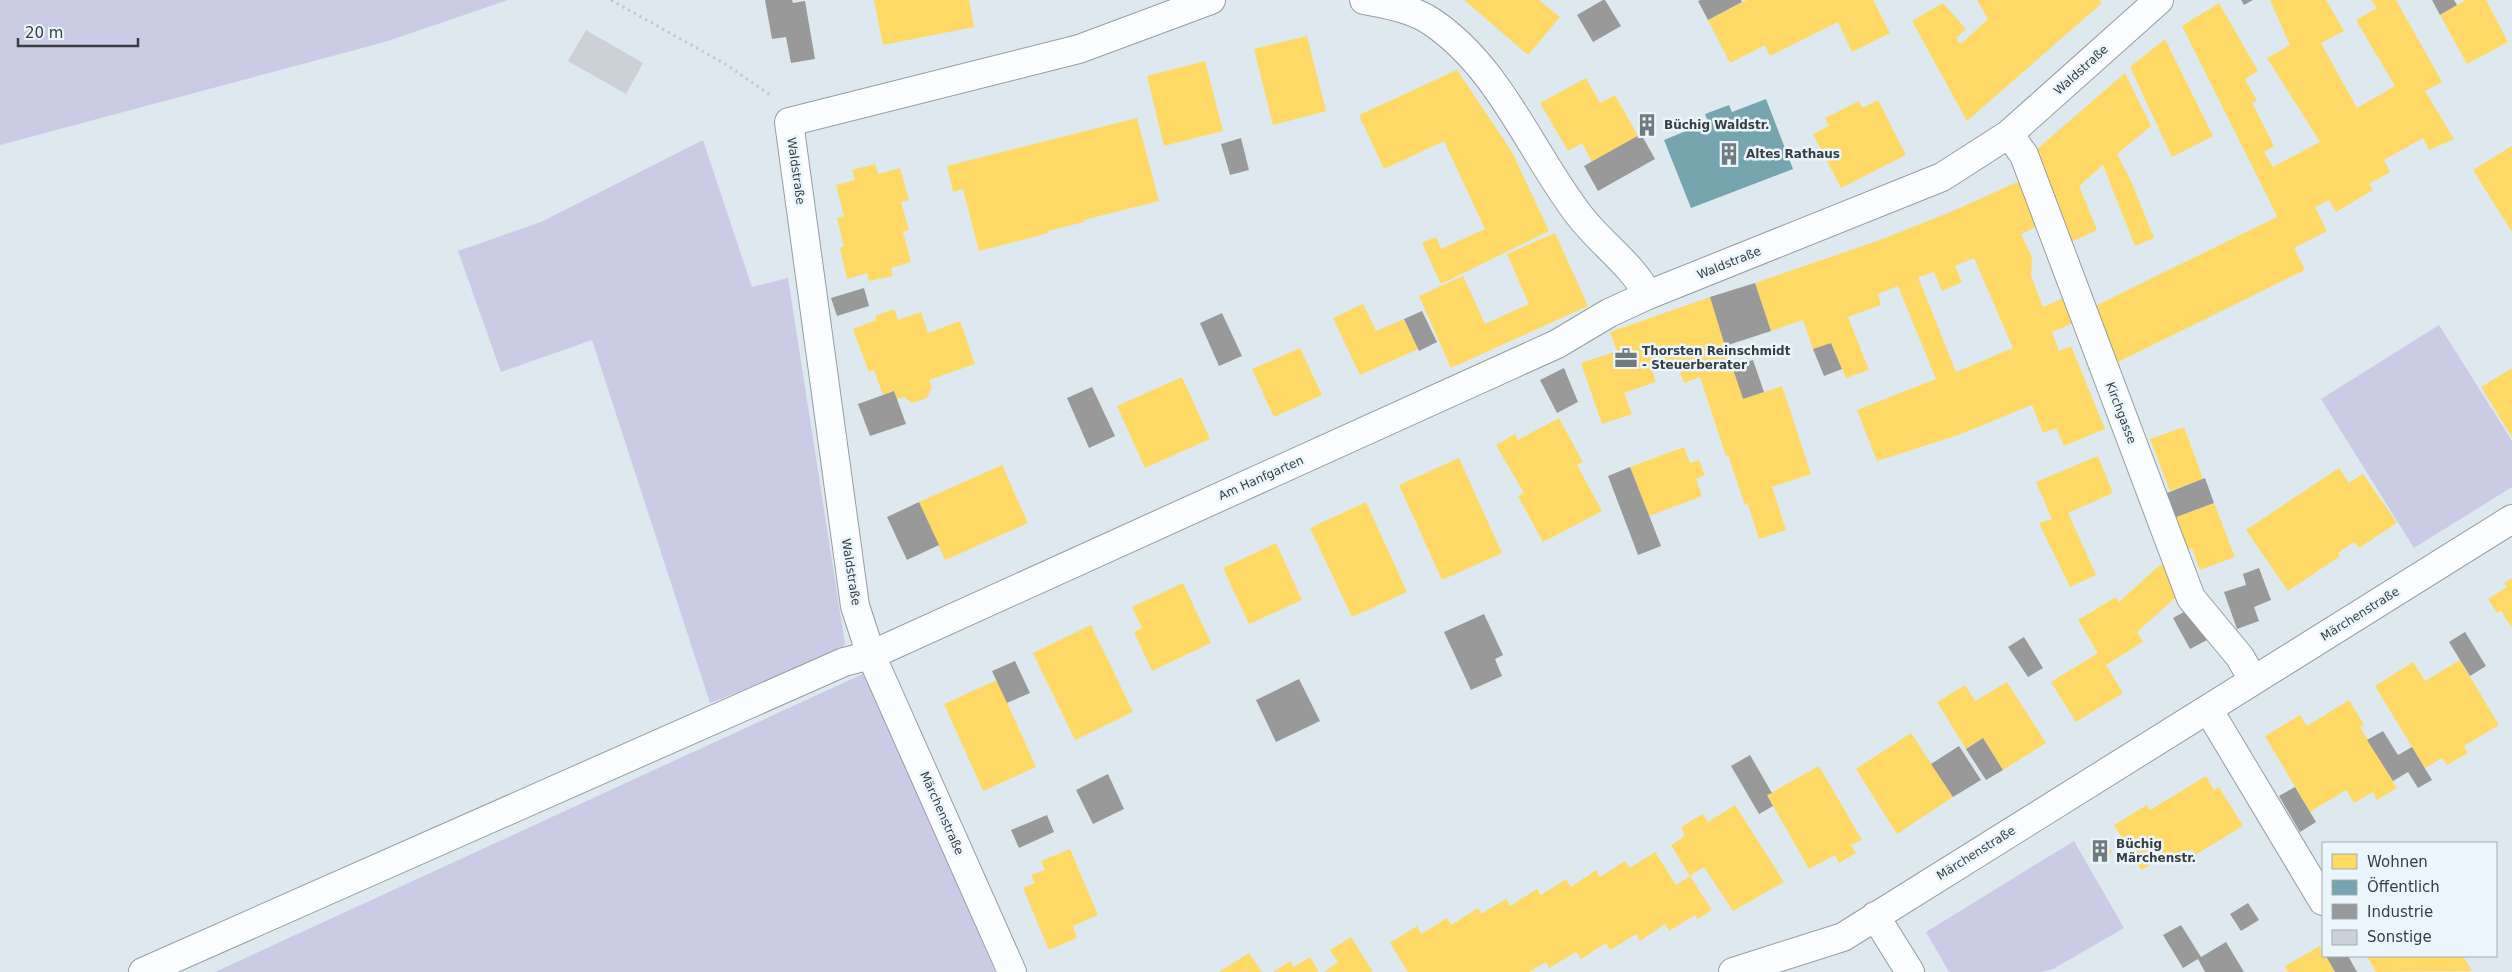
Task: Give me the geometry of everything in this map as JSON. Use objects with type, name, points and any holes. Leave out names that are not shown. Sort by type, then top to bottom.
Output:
[{"type":"street","name":"Waldstraße","points":[[871,654],[856,606],[789,122],[1079,50],[1212,0]]},
{"type":"street","points":[[1364,0],[1389,4],[1431,21],[1466,50],[1507,104],[1579,216],[1639,278],[1648,296]]},
{"type":"street","name":"Waldstraße","points":[[1648,296],[1942,177],[2009,134],[2160,0]]},
{"type":"street","name":"Kirchgasse","points":[[2009,134],[2024,155],[2191,598],[2240,657],[2253,680]]},
{"type":"street","name":"Am Hanfgarten","points":[[143,972],[844,662],[871,654],[1557,344],[1609,313],[1648,296]]},
{"type":"street","name":"Märchenstraße","points":[[1733,972],[1843,937],[2512,519]]},
{"type":"street","name":"Märchenstraße","points":[[871,654],[1012,972]]},
{"type":"street","points":[[2208,709],[2322,899]]},
{"type":"street","points":[[1875,916],[1910,972]]},
{"type":"path","points":[[611,0],[726,65],[785,105],[789,122]]},
{"type":"shaded area","points":[[0,0],[508,0],[385,42],[0,145]]},
{"type":"shaded area","points":[[703,140],[752,287],[788,278],[845,644],[834,656],[710,703],[592,340],[501,372],[458,251],[541,222]]},
{"type":"shaded area","points":[[2439,325],[2512,441],[2512,487],[2414,548],[2321,399]]},
{"type":"shaded area","points":[[867,672],[995,972],[215,972]]},
{"type":"shaded area","points":[[2074,841],[2124,928],[2053,969],[2042,972],[1949,972],[1926,932]]},
{"type":"building: Wohnen","points":[[874,0],[969,0],[974,27],[883,45]]},
{"type":"building: Wohnen","points":[[1464,0],[1539,0],[1560,17],[1528,55]]},
{"type":"building: Wohnen","points":[[1747,0],[1873,0],[1890,33],[1852,52],[1838,22],[1770,56],[1765,45],[1730,63],[1708,20]]},
{"type":"building: Wohnen","points":[[1977,0],[2099,0],[2102,3],[1967,121],[1912,21],[1943,3],[1966,29],[1956,38],[1961,44],[1988,19]]},
{"type":"building: Wohnen","points":[[2270,0],[2326,0],[2344,31],[2321,43],[2357,108],[2395,86],[2356,20],[2377,8],[2371,0],[2396,0],[2442,82],[2425,91],[2454,139],[2429,150],[2423,138],[2384,160],[2390,172],[2369,184],[2373,190],[2336,212],[2329,200],[2315,207],[2327,231],[2294,248],[2305,270],[2116,363],[2093,307],[2277,217],[2280,222],[2182,26],[2219,3],[2258,71],[2245,79],[2257,101],[2252,103],[2274,146],[2264,152],[2273,167],[2320,142],[2267,58],[2290,45]]},
{"type":"building: Wohnen","points":[[2466,0],[2486,0],[2508,42],[2467,64],[2440,15]]},
{"type":"building: Wohnen","points":[[1307,36],[1326,111],[1273,125],[1254,49]]},
{"type":"building: Wohnen","points":[[2165,39],[2213,136],[2172,157],[2130,67]]},
{"type":"building: Wohnen","points":[[1205,61],[1223,131],[1164,146],[1147,76]]},
{"type":"building: Wohnen","points":[[1457,70],[1512,152],[1549,231],[1441,284],[1422,243],[1436,237],[1441,249],[1485,229],[1444,141],[1384,169],[1359,115]]},
{"type":"building: Wohnen","points":[[2125,73],[2151,126],[2117,154],[2131,181],[2154,238],[2135,246],[2103,165],[2079,186],[2097,230],[2069,243],[2031,154]]},
{"type":"building: Wohnen","points":[[1586,78],[1600,103],[1615,95],[1638,136],[1592,162],[1582,143],[1568,151],[1540,103]]},
{"type":"building: Wohnen","points":[[1878,100],[1906,155],[1841,188],[1813,134],[1829,126],[1825,118],[1859,101],[1862,108]]},
{"type":"building: Wohnen","name":"Büchig Waldstr.","points":[[1650,116],[1657,127],[1643,135],[1637,124]]},
{"type":"building: Wohnen","points":[[1137,118],[1159,201],[1084,220],[1084,222],[1048,231],[1049,233],[979,251],[963,189],[953,192],[947,166]]},
{"type":"building: Wohnen","points":[[2512,146],[2512,232],[2473,170]]},
{"type":"building: Wohnen","points":[[875,164],[878,174],[900,168],[909,200],[901,202],[909,230],[903,232],[911,262],[891,268],[893,276],[869,281],[867,273],[847,279],[840,248],[844,246],[837,218],[844,216],[836,185],[855,180],[852,170]]},
{"type":"building: Wohnen","points":[[2024,179],[2043,224],[2021,234],[2032,257],[2031,276],[2043,307],[2068,296],[2078,321],[2052,332],[2059,351],[2071,346],[2105,429],[2064,446],[2056,428],[2043,433],[2032,405],[1958,435],[1877,461],[1857,410],[1936,379],[1898,286],[1878,294],[1881,305],[1848,317],[1869,370],[1846,378],[1831,343],[1813,349],[1803,320],[1771,331],[1755,283],[1880,240],[1953,211]],"holes":[[[1974,258],[2013,348],[1956,372],[1918,277],[1934,272],[1942,291],[1962,282],[1955,266]]]},
{"type":"building: Wohnen","points":[[1555,233],[1588,306],[1451,368],[1419,296],[1463,276],[1485,324],[1529,304],[1507,254]]},
{"type":"building: Wohnen","points":[[1710,297],[1743,399],[1782,386],[1811,474],[1772,487],[1786,530],[1759,539],[1748,504],[1745,505],[1728,455],[1726,456],[1700,377],[1684,383],[1676,361],[1652,369],[1656,382],[1624,393],[1632,414],[1602,424],[1581,363],[1617,351],[1610,332]]},
{"type":"building: Wohnen","points":[[1363,304],[1376,331],[1404,319],[1418,349],[1360,375],[1333,318]]},
{"type":"building: Wohnen","points":[[894,309],[898,320],[921,312],[928,333],[960,321],[975,364],[929,380],[932,387],[927,398],[912,403],[904,397],[897,399],[894,391],[883,395],[874,370],[869,372],[853,329],[876,320],[875,316]]},
{"type":"building: Wohnen","points":[[1300,348],[1322,395],[1274,417],[1252,369]]},
{"type":"building: Wohnen","points":[[2512,368],[2512,437],[2481,387]]},
{"type":"building: Wohnen","points":[[1182,377],[1210,439],[1145,468],[1117,406]]},
{"type":"building: Wohnen","points":[[1559,418],[1583,462],[1577,465],[1602,511],[1543,542],[1518,496],[1524,493],[1496,445],[1515,434],[1518,440]]},
{"type":"building: Wohnen","points":[[2184,427],[2203,479],[2170,491],[2150,439]]},
{"type":"building: Wohnen","points":[[1684,447],[1690,463],[1699,460],[1705,475],[1696,479],[1702,496],[1649,516],[1630,467]]},
{"type":"building: Wohnen","points":[[2098,456],[2113,493],[2068,513],[2096,575],[2070,587],[2039,523],[2052,519],[2036,482]]},
{"type":"building: Wohnen","points":[[1459,458],[1502,553],[1442,580],[1399,485]]},
{"type":"building: Wohnen","points":[[1002,465],[1028,523],[945,560],[919,502]]},
{"type":"building: Wohnen","points":[[2339,468],[2349,483],[2363,474],[2397,523],[2359,548],[2354,542],[2338,553],[2340,556],[2288,591],[2246,530]]},
{"type":"building: Wohnen","points":[[1366,502],[1407,592],[1352,617],[1310,528]]},
{"type":"building: Wohnen","points":[[2214,503],[2235,557],[2200,570],[2192,548],[2187,550],[2174,518]]},
{"type":"building: Wohnen","points":[[1276,543],[1302,600],[1249,624],[1223,568]]},
{"type":"building: Wohnen","points":[[2161,564],[2184,590],[2137,632],[2143,642],[2106,665],[2123,693],[2076,722],[2051,682],[2098,653],[2078,620],[2116,597],[2119,602]]},
{"type":"building: Wohnen","points":[[2512,578],[2512,628],[2501,611],[2497,613],[2488,599],[2507,587],[2504,583]]},
{"type":"building: Wohnen","points":[[1183,583],[1211,643],[1152,671],[1134,632],[1142,628],[1132,607]]},
{"type":"building: Wohnen","points":[[1091,625],[1133,712],[1075,740],[1033,653]]},
{"type":"building: Wohnen","points":[[2460,660],[2499,725],[2464,746],[2468,753],[2447,765],[2442,758],[2425,768],[2375,686],[2413,662],[2425,681]]},
{"type":"building: Wohnen","points":[[997,680],[1036,767],[983,791],[944,704]]},
{"type":"building: Wohnen","points":[[2007,682],[2046,743],[2003,770],[1983,738],[1966,749],[1937,702],[1965,685],[1975,701]]},
{"type":"building: Wohnen","points":[[2349,700],[2364,725],[2360,727],[2397,788],[2377,800],[2373,792],[2354,803],[2346,790],[2310,812],[2265,736],[2300,715],[2307,726]]},
{"type":"building: Wohnen","points":[[1911,733],[1953,797],[1897,834],[1856,769]]},
{"type":"building: Wohnen","points":[[1819,766],[1862,840],[1851,845],[1856,853],[1839,863],[1835,855],[1809,869],[1767,795]]},
{"type":"building: Wohnen","points":[[2206,776],[2214,790],[2219,787],[2243,826],[2195,855],[2192,849],[2176,858],[2172,852],[2141,870],[2114,825],[2147,805],[2150,810]]},
{"type":"building: Wohnen","points":[[1735,805],[1784,882],[1733,911],[1704,867],[1690,876],[1671,845],[1685,836],[1681,828],[1686,824],[1703,814],[1708,822]]},
{"type":"building: Wohnen","name":"Büchig Märchenstr.","points":[[2105,841],[2112,852],[2096,862],[2089,850]]},
{"type":"building: Wohnen","points":[[1070,849],[1098,915],[1073,926],[1077,938],[1049,950],[1023,888],[1035,883],[1031,875],[1045,870],[1041,861]]},
{"type":"building: Wohnen","points":[[1655,852],[1676,885],[1690,876],[1712,910],[1698,919],[1695,915],[1669,931],[1665,924],[1640,941],[1636,934],[1610,950],[1606,943],[1581,959],[1576,952],[1549,968],[1546,962],[1529,972],[1408,972],[1390,943],[1417,926],[1421,934],[1447,918],[1451,925],[1478,908],[1481,914],[1506,899],[1510,906],[1537,889],[1541,895],[1566,879],[1571,887],[1596,870],[1600,877],[1625,861],[1630,868]]},
{"type":"building: Wohnen","points":[[1351,937],[1373,972],[1324,972],[1338,962],[1330,950]]},
{"type":"building: Wohnen","points":[[2320,946],[2322,957],[2327,957],[2335,972],[2288,972],[2285,966]]},
{"type":"building: Wohnen","points":[[1249,953],[1262,972],[1219,972]]},
{"type":"building: Wohnen","points":[[1310,957],[1319,972],[1273,972],[1290,961],[1294,967]]},
{"type":"building: Wohnen","points":[[2368,957],[2464,957],[2472,971],[2376,972]]},
{"type":"building: Öffentlich","name":"Altes Rathaus","points":[[1766,99],[1793,169],[1691,208],[1664,140],[1708,122],[1705,114],[1729,105],[1732,112]]},
{"type":"building: Industrie","points":[[765,0],[792,0],[793,3],[805,1],[815,59],[791,63],[786,37],[772,39]]},
{"type":"building: Industrie","points":[[1605,0],[1621,26],[1593,42],[1577,15]]},
{"type":"building: Industrie","points":[[1741,0],[1742,2],[1708,20],[1698,1]]},
{"type":"building: Industrie","points":[[2241,0],[2253,0],[2244,5]]},
{"type":"building: Industrie","points":[[2432,0],[2454,0],[2457,5],[2440,15]]},
{"type":"building: Industrie","points":[[1641,134],[1655,159],[1598,191],[1584,166]]},
{"type":"building: Industrie","points":[[1241,138],[1249,170],[1230,175],[1221,144]]},
{"type":"building: Industrie","points":[[1755,283],[1771,331],[1725,346],[1710,297]]},
{"type":"building: Industrie","points":[[864,288],[869,306],[837,316],[831,298]]},
{"type":"building: Industrie","points":[[1422,311],[1437,342],[1419,351],[1404,319]]},
{"type":"building: Industrie","points":[[1222,313],[1242,356],[1219,366],[1200,323]]},
{"type":"building: Industrie","points":[[1831,343],[1842,369],[1824,376],[1813,349]]},
{"type":"building: Industrie","points":[[1753,360],[1764,392],[1743,399],[1732,366]]},
{"type":"building: Industrie","points":[[1564,368],[1578,402],[1557,413],[1540,380]]},
{"type":"building: Industrie","points":[[1092,387],[1115,436],[1089,448],[1067,398]]},
{"type":"building: Industrie","points":[[894,391],[906,424],[870,436],[858,404]]},
{"type":"building: Industrie","points":[[1630,467],[1661,546],[1638,555],[1608,476]]},
{"type":"building: Industrie","points":[[2205,478],[2214,503],[2171,519],[2162,495]]},
{"type":"building: Industrie","points":[[919,502],[939,545],[907,560],[887,517]]},
{"type":"building: Industrie","points":[[2259,568],[2271,600],[2254,607],[2259,621],[2237,629],[2224,592],[2246,585],[2243,574]]},
{"type":"building: Industrie","points":[[2189,609],[2207,640],[2190,649],[2173,618]]},
{"type":"building: Industrie","points":[[1484,614],[1503,655],[1495,659],[1502,676],[1471,690],[1444,632]]},
{"type":"building: Industrie","points":[[2465,632],[2486,666],[2470,676],[2449,642]]},
{"type":"building: Industrie","points":[[2024,637],[2043,668],[2028,677],[2008,647]]},
{"type":"building: Industrie","points":[[1015,661],[1030,693],[1007,703],[992,671]]},
{"type":"building: Industrie","points":[[1299,679],[1320,721],[1276,742],[1256,700]]},
{"type":"building: Industrie","points":[[2383,731],[2398,755],[2412,747],[2432,780],[2418,788],[2408,772],[2393,781],[2367,740]]},
{"type":"building: Industrie","points":[[1983,738],[2003,770],[1986,780],[1966,749]]},
{"type":"building: Industrie","points":[[1959,746],[1981,780],[1953,797],[1931,764]]},
{"type":"building: Industrie","points":[[1750,755],[1772,793],[1767,795],[1773,806],[1759,814],[1731,766]]},
{"type":"building: Industrie","points":[[1108,774],[1124,809],[1093,824],[1076,790]]},
{"type":"building: Industrie","points":[[2295,787],[2316,822],[2300,832],[2279,796]]},
{"type":"building: Industrie","points":[[1047,815],[1054,832],[1019,848],[1011,830]]},
{"type":"building: Industrie","points":[[2248,903],[2259,920],[2241,931],[2230,914]]},
{"type":"building: Industrie","points":[[2181,925],[2201,957],[2226,942],[2244,972],[2205,972],[2198,959],[2183,968],[2163,935]]},
{"type":"building: Industrie","points":[[2327,957],[2349,957],[2357,972],[2335,972]]},
{"type":"building: Sonstige","points":[[586,30],[643,63],[626,94],[568,61]]},
{"type":"place","name":"Büchig Waldstr.","points":[[1647,125]]},
{"type":"place","name":"Altes Rathaus","points":[[1729,154]]},
{"type":"place","name":"Thorsten Reinschmidt - Steuerberater","points":[[1626,358]]},
{"type":"place","name":"Büchig Märchenstr.","points":[[2100,851]]}]
